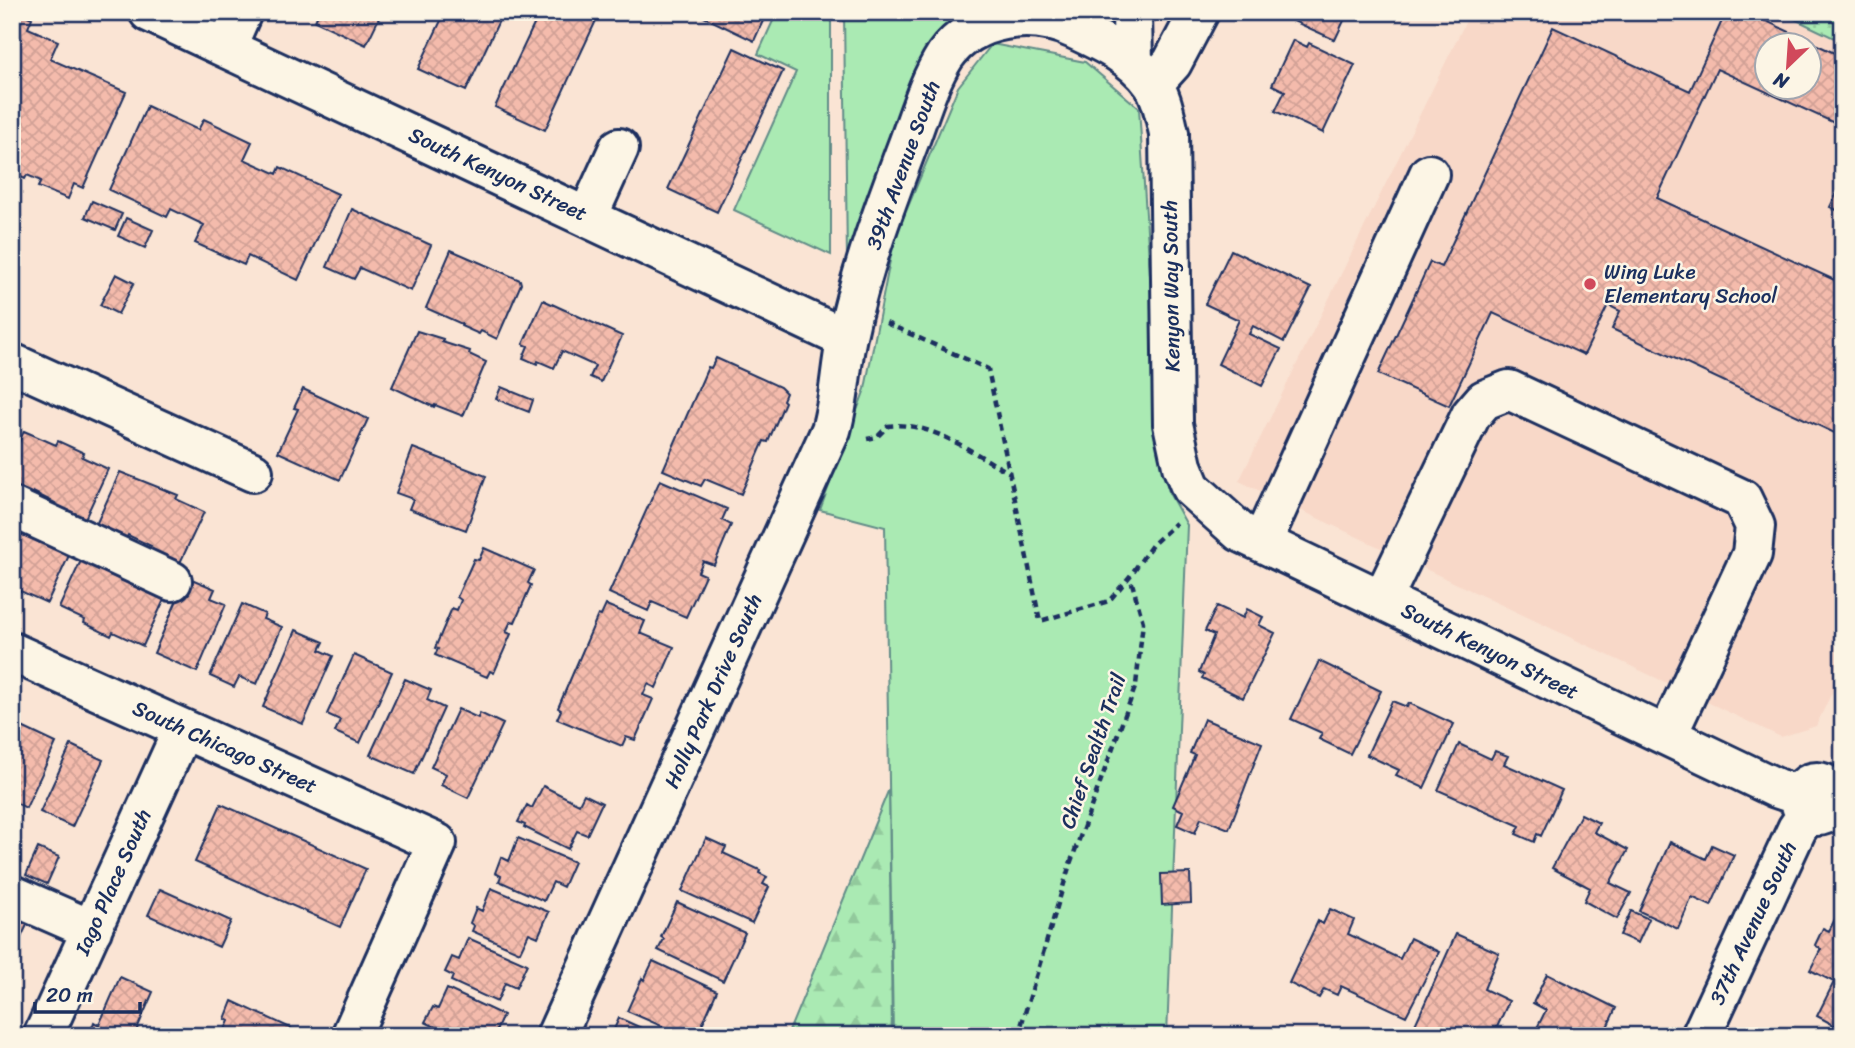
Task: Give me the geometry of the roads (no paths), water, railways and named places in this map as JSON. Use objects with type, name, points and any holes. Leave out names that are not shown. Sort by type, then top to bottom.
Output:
[{"type":"street","name":"South Kenyon Street","points":[[149,12],[588,216],[861,328]]},
{"type":"street","points":[[226,48],[242,12]]},
{"type":"street","name":"Kenyon Way South","points":[[1132,12],[1143,74],[1163,109],[1168,133],[1173,424],[1182,466],[1186,504]]},
{"type":"street","points":[[1143,74],[1172,63],[1199,12]]},
{"type":"street","name":"39th Avenue South","points":[[861,328],[854,306],[891,190],[932,80],[946,55],[968,34],[999,19],[1036,19],[1069,26],[1104,43],[1143,74]]},
{"type":"street","points":[[588,216],[619,148]]},
{"type":"street","points":[[1262,542],[1429,174]]},
{"type":"street","name":"Holly Park Drive South","points":[[556,1036],[831,430],[861,328]]},
{"type":"street","points":[[12,363],[253,472]]},
{"type":"street","points":[[1382,600],[1471,415],[1484,400],[1509,390],[1742,499],[1755,526],[1752,554],[1667,736]]},
{"type":"street","name":"South Kenyon Street","points":[[1186,504],[1776,788],[1826,797]]},
{"type":"street","points":[[12,507],[172,581]]},
{"type":"street","name":"South Chicago Street","points":[[12,652],[437,843],[351,1036]]},
{"type":"street","name":"Iago Place South","points":[[43,1036],[183,729]]},
{"type":"street","name":"37th Avenue South","points":[[1701,1036],[1797,828],[1826,797]]},
{"type":"street","points":[[12,895],[92,930]]},
{"type":"place","name":"Wing Luke Elementary School","points":[[1590,284]]}]
